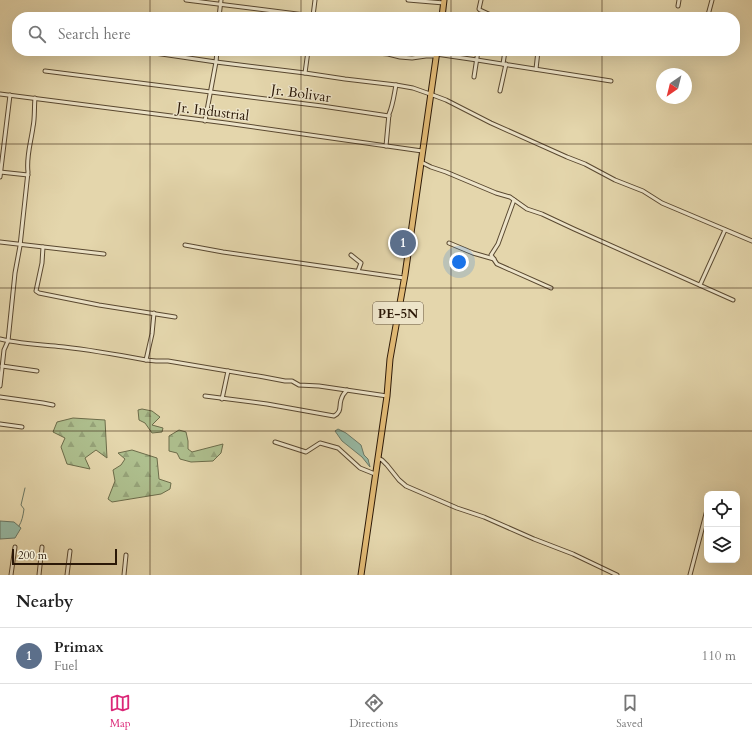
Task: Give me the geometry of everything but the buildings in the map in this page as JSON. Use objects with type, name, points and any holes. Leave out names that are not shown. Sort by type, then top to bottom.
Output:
[{"type":"highway","points":[[443,12],[444,2]]},
{"type":"highway","name":"PE-5N","points":[[360,575],[387,396],[391,354],[404,278],[436,56]]},
{"type":"street","points":[[186,0],[279,12]]},
{"type":"street","points":[[219,12],[221,0]]},
{"type":"street","points":[[313,12],[315,0]]},
{"type":"street","points":[[408,0],[444,2]]},
{"type":"street","points":[[481,0],[479,9],[484,12]]},
{"type":"street","points":[[678,6],[679,0]]},
{"type":"street","points":[[709,12],[712,0]]},
{"type":"street","points":[[175,56],[413,88],[446,100],[490,124],[585,164],[615,180],[643,191],[662,203],[752,241]]},
{"type":"street","points":[[205,121],[217,56]]},
{"type":"street","points":[[305,73],[307,56]]},
{"type":"street","points":[[396,56],[412,58],[426,56]]},
{"type":"street","points":[[450,56],[611,81]]},
{"type":"street","points":[[474,77],[477,56]]},
{"type":"street","points":[[500,91],[505,56]]},
{"type":"street","points":[[536,69],[537,56]]},
{"type":"street","name":"Jr. Bolivar","points":[[45,72],[210,91],[389,116]]},
{"type":"street","points":[[386,146],[389,116],[396,85]]},
{"type":"street","name":"Jr. Industrial","points":[[0,94],[298,133],[422,151]]},
{"type":"street","points":[[0,177],[10,95]]},
{"type":"street","points":[[0,386],[4,350],[8,341],[15,273],[20,244],[35,98]]},
{"type":"street","points":[[421,162],[496,193],[510,197],[526,209],[542,214],[733,300]]},
{"type":"street","points":[[0,172],[28,175]]},
{"type":"street","points":[[514,200],[498,244],[491,255],[497,264],[551,288]]},
{"type":"street","points":[[700,285],[724,230]]},
{"type":"street","points":[[0,242],[104,254]]},
{"type":"street","points":[[449,243],[473,253],[494,259]]},
{"type":"street","points":[[185,245],[223,252],[404,278]]},
{"type":"street","points":[[43,247],[42,263],[36,291],[39,293],[59,298],[175,317]]},
{"type":"street","points":[[351,255],[362,263],[358,271]]},
{"type":"street","points":[[146,360],[152,334],[154,313]]},
{"type":"street","points":[[0,339],[146,360],[168,361],[292,381],[299,385],[387,396]]},
{"type":"street","points":[[2,366],[38,371]]},
{"type":"street","points":[[222,398],[228,371]]},
{"type":"street","points":[[205,396],[294,408],[334,416],[338,414],[341,400],[347,390]]},
{"type":"street","points":[[0,397],[53,405]]},
{"type":"street","points":[[0,424],[22,427]]},
{"type":"street","points":[[275,442],[306,452],[320,443],[338,448],[360,468],[375,474]]},
{"type":"street","points":[[378,458],[382,460],[406,486],[573,554],[617,575]]},
{"type":"street","points":[[690,575],[704,521]]},
{"type":"street","points":[[11,575],[15,546]]},
{"type":"street","points":[[39,575],[42,547]]},
{"type":"street","points":[[67,575],[70,551]]},
{"type":"street","points":[[124,575],[126,555]]},
{"type":"green space","points":[[142,409],[152,411],[160,417],[152,425],[163,428],[162,432],[152,433],[145,423],[139,420],[138,410]]},
{"type":"green space","points":[[73,418],[105,420],[107,458],[96,450],[85,458],[90,469],[67,464],[61,447],[65,438],[53,432],[57,422]]},
{"type":"green space","points":[[179,430],[186,432],[188,449],[192,452],[223,444],[221,453],[213,461],[191,462],[180,459],[177,453],[169,451],[169,436]]},
{"type":"green space","points":[[132,450],[157,458],[159,479],[171,483],[170,489],[161,494],[112,502],[108,499],[115,481],[113,470],[121,465],[125,459],[118,453]]},
{"type":"shaded area","points":[[338,429],[346,433],[361,445],[370,467],[362,457],[342,441],[335,431]]},
{"type":"shaded area","points":[[0,521],[14,522],[21,528],[15,538],[0,539]]},
{"type":"waterway","points":[[19,526],[24,512],[21,505],[25,488]]},
{"type":"place","name":"Primax","points":[[403,243]]}]
